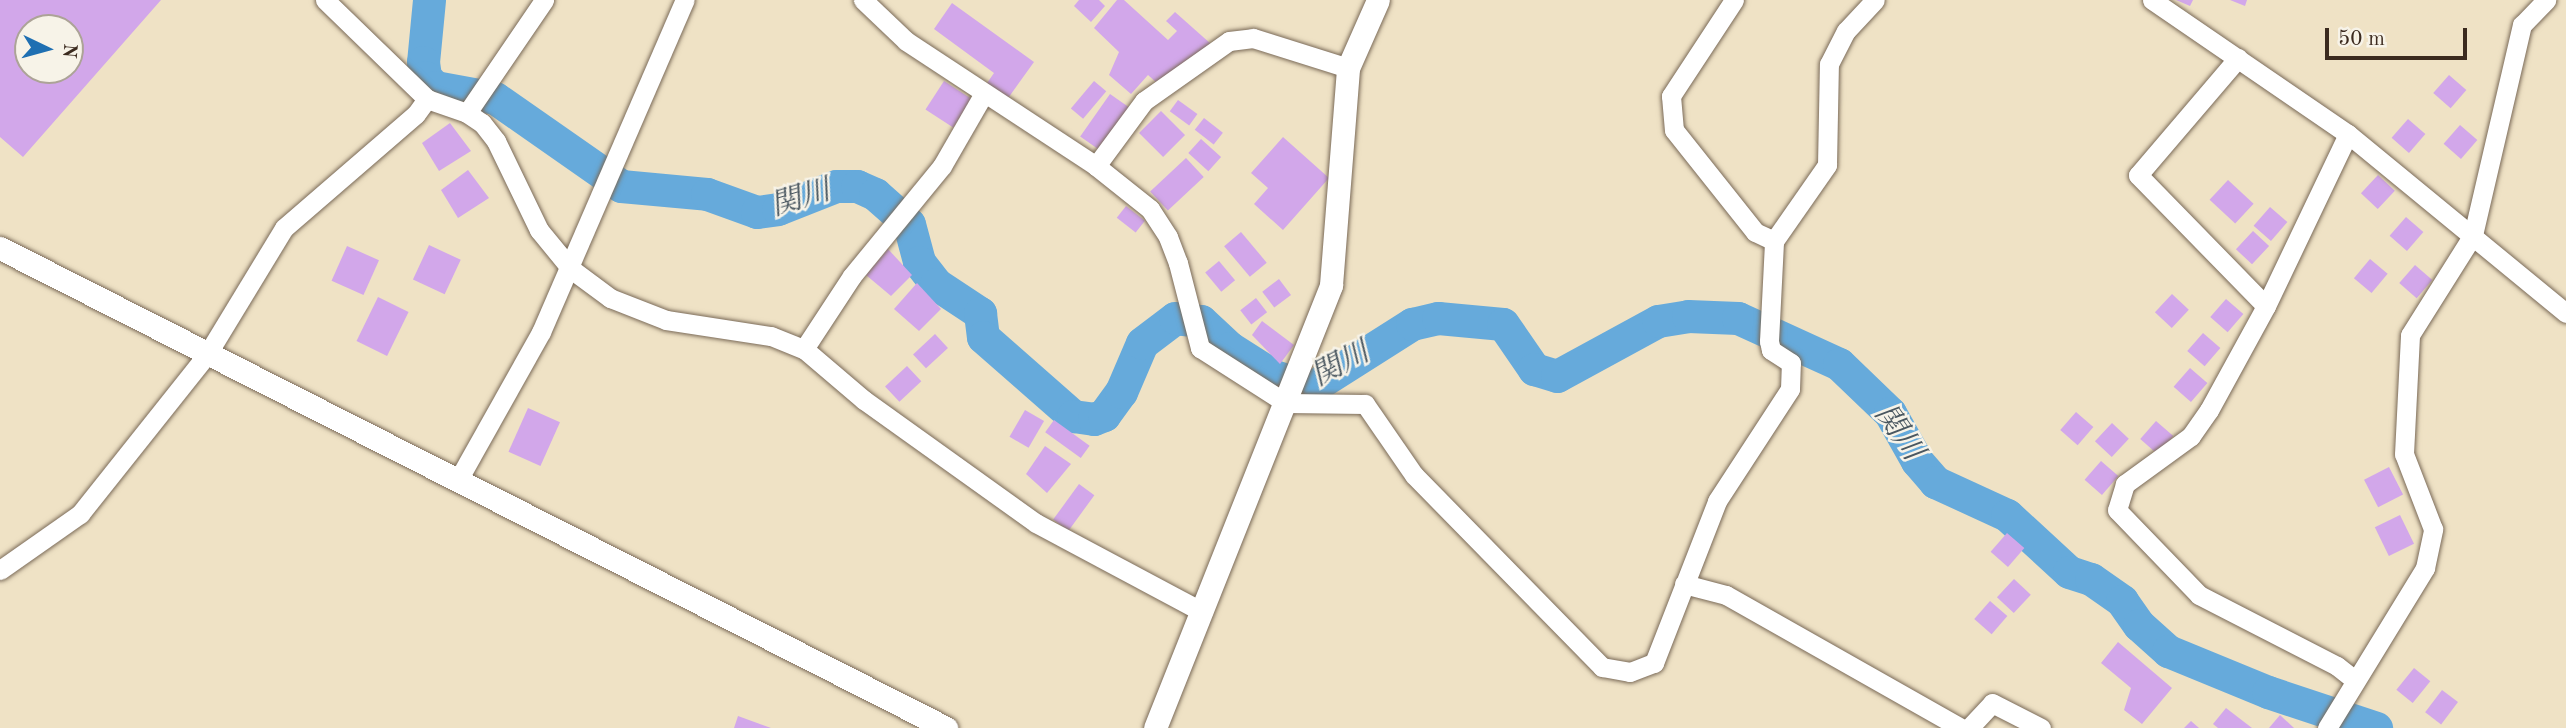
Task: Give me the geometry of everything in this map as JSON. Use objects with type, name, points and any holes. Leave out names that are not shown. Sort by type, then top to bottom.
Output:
[{"type":"street","points":[[325,0],[427,99]]},
{"type":"street","points":[[477,98],[544,0]]},
{"type":"street","points":[[457,480],[541,332],[571,269],[604,190],[615,171],[685,0]]},
{"type":"street","points":[[863,0],[906,41],[983,95],[1096,166],[1150,209],[1168,237],[1200,348],[1292,388],[1365,404],[1414,475],[1602,667],[1630,672],[1654,663],[1717,501],[1790,389],[1791,363],[1771,350],[1769,341],[1774,241],[1827,165],[1829,64],[1846,31],[1875,0]]},
{"type":"street","points":[[1155,728],[1331,285],[1348,68],[1378,0]]},
{"type":"street","points":[[1734,0],[1671,96],[1674,130],[1755,232],[1774,241]]},
{"type":"street","points":[[2152,0],[2348,134],[2566,313]]},
{"type":"street","points":[[2333,717],[2425,569],[2433,528],[2404,454],[2410,335],[2473,235],[2522,24],[2546,0]]},
{"type":"street","points":[[1096,166],[1143,101],[1229,41],[1253,38],[1348,68]]},
{"type":"street","points":[[2238,58],[2138,175],[2266,306]]},
{"type":"street","points":[[804,349],[852,276],[942,166],[983,95]]},
{"type":"street","points":[[0,570],[80,514],[208,353],[284,228],[427,99],[477,98]]},
{"type":"street","points":[[477,98],[539,229],[571,269],[610,298],[667,320],[771,336],[804,349],[864,400],[1036,523],[1203,611]]},
{"type":"street","points":[[2348,134],[2266,306],[2192,436],[2125,484],[2117,510],[2199,595],[2337,666],[2355,680]]},
{"type":"street","points":[[0,248],[946,728]]},
{"type":"street","points":[[1684,584],[1726,596],[1961,728]]},
{"type":"street","points":[[1969,728],[1992,703],[2041,728]]},
{"type":"building","points":[[0,0],[161,0],[23,157],[0,137]]},
{"type":"building","points":[[1079,0],[1099,0],[1105,6],[1091,22],[1074,6]]},
{"type":"building","points":[[1117,0],[1124,0],[1168,40],[1177,31],[1166,21],[1175,12],[1211,44],[1157,83],[1148,75],[1131,94],[1109,75],[1119,52],[1094,28]]},
{"type":"building","points":[[2176,0],[2193,0],[2190,6]]},
{"type":"building","points":[[2230,0],[2247,0],[2245,6]]},
{"type":"building","points":[[952,3],[1034,62],[1006,101],[985,86],[994,73],[934,29]]},
{"type":"building","points":[[2449,75],[2466,90],[2451,108],[2433,93]]},
{"type":"building","points":[[944,81],[972,99],[953,127],[925,110]]},
{"type":"building","points":[[1094,81],[1106,91],[1083,119],[1071,109]]},
{"type":"building","points":[[1110,94],[1130,108],[1100,150],[1080,137]]},
{"type":"building","points":[[1178,100],[1197,114],[1189,125],[1170,111]]},
{"type":"building","points":[[1161,111],[1185,135],[1163,157],[1139,133]]},
{"type":"building","points":[[1204,118],[1223,133],[1214,145],[1195,130]]},
{"type":"building","points":[[2408,119],[2425,134],[2409,153],[2392,138]]},
{"type":"building","points":[[450,123],[471,151],[439,171],[422,143]]},
{"type":"building","points":[[2460,125],[2477,140],[2461,159],[2444,144]]},
{"type":"building","points":[[1283,137],[1329,178],[1283,230],[1254,204],[1268,188],[1251,173]]},
{"type":"building","points":[[1201,139],[1221,157],[1208,171],[1188,153]]},
{"type":"building","points":[[1186,158],[1204,177],[1168,210],[1150,191]]},
{"type":"building","points":[[468,170],[489,198],[458,218],[441,190]]},
{"type":"building","points":[[2378,175],[2395,191],[2378,209],[2361,193]]},
{"type":"building","points":[[2228,180],[2254,204],[2235,224],[2210,200]]},
{"type":"building","points":[[1126,206],[1145,221],[1136,233],[1117,218]]},
{"type":"building","points":[[2270,207],[2287,222],[2271,241],[2254,226]]},
{"type":"building","points":[[2406,217],[2423,232],[2407,251],[2390,236]]},
{"type":"building","points":[[2253,231],[2269,246],[2252,264],[2236,249]]},
{"type":"building","points":[[1241,232],[1267,263],[1250,277],[1224,246]]},
{"type":"building","points":[[429,245],[461,260],[445,294],[413,279]]},
{"type":"building","points":[[347,246],[379,260],[364,295],[332,281]]},
{"type":"building","points":[[888,249],[912,275],[891,296],[866,275]]},
{"type":"building","points":[[2370,259],[2388,274],[2372,293],[2354,278]]},
{"type":"building","points":[[1219,261],[1235,280],[1221,292],[1205,273]]},
{"type":"building","points":[[2415,265],[2432,280],[2417,298],[2399,283]]},
{"type":"building","points":[[1279,279],[1291,295],[1274,308],[1262,292]]},
{"type":"building","points":[[917,283],[941,309],[919,331],[894,309]]},
{"type":"building","points":[[2172,294],[2189,310],[2172,328],[2155,312]]},
{"type":"building","points":[[378,297],[409,312],[387,356],[357,341]]},
{"type":"building","points":[[1256,298],[1267,312],[1251,324],[1240,310]]},
{"type":"building","points":[[2226,299],[2243,314],[2228,332],[2210,317]]},
{"type":"building","points":[[1262,321],[1294,345],[1280,364],[1252,335]]},
{"type":"building","points":[[2203,333],[2220,348],[2205,366],[2187,351]]},
{"type":"building","points":[[935,334],[948,348],[926,368],[913,354]]},
{"type":"building","points":[[907,366],[921,381],[899,402],[885,386]]},
{"type":"building","points":[[2190,368],[2207,383],[2191,402],[2174,387]]},
{"type":"building","points":[[528,408],[560,422],[540,466],[508,452]]},
{"type":"building","points":[[1025,410],[1044,421],[1029,448],[1010,437]]},
{"type":"building","points":[[2076,412],[2093,427],[2078,445],[2060,430]]},
{"type":"building","points":[[1054,420],[1090,446],[1081,458],[1045,432]]},
{"type":"building","points":[[2156,421],[2173,436],[2158,454],[2140,439]]},
{"type":"building","points":[[2112,423],[2129,439],[2112,457],[2095,441]]},
{"type":"building","points":[[1045,446],[1071,464],[1047,493],[1026,474]]},
{"type":"building","points":[[2101,461],[2118,476],[2102,495],[2085,480]]},
{"type":"building","points":[[2389,467],[2403,495],[2378,507],[2364,480]]},
{"type":"building","points":[[1079,484],[1094,495],[1069,531],[1053,520]]},
{"type":"building","points":[[2400,515],[2414,544],[2389,556],[2375,527]]},
{"type":"building","points":[[2007,533],[2024,548],[2008,567],[1991,552]]},
{"type":"building","points":[[2014,579],[2031,595],[2014,613],[1997,597]]},
{"type":"building","points":[[1990,601],[2007,616],[1992,634],[1974,619]]},
{"type":"building","points":[[2118,642],[2172,688],[2142,724],[2124,710],[2131,688],[2101,663]]},
{"type":"building","points":[[2414,668],[2430,681],[2413,703],[2396,690]]},
{"type":"building","points":[[2442,690],[2458,702],[2441,724],[2425,712]]},
{"type":"building","points":[[2226,708],[2252,728],[2218,728],[2213,724]]},
{"type":"building","points":[[2280,715],[2294,728],[2269,728]]},
{"type":"building","points":[[738,716],[771,728],[734,728]]},
{"type":"building","points":[[2191,721],[2199,728],[2184,728]]},
{"type":"waterway","name":"関川","points":[[429,0],[423,62],[425,77],[435,87],[495,98],[621,186],[707,194],[757,212],[778,209],[836,186],[857,186],[875,194],[909,224],[919,262],[936,284],[980,313],[983,337],[1073,416],[1094,419],[1104,415],[1121,392],[1142,343],[1175,318],[1201,321],[1230,348],[1274,376],[1311,388],[1412,324],[1438,318],[1503,324],[1534,369],[1557,376],[1658,321],[1688,316],[1738,318],[1839,364],[1890,413],[1917,461],[1935,482],[2007,515],[2069,572],[2091,579],[2122,601],[2139,625],[2168,651],[2268,692],[2376,728]]}]
